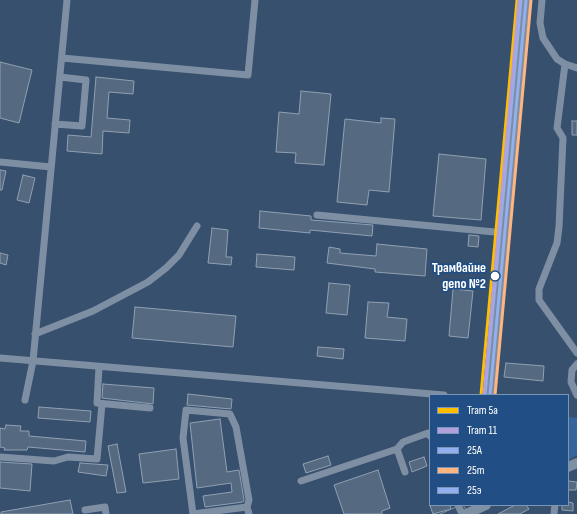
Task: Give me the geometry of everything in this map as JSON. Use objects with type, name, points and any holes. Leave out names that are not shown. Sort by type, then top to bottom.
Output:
[{"type":"main road","points":[[490,394],[526,0]]},
{"type":"street","points":[[25,400],[33,361],[67,0]]},
{"type":"street","points":[[62,58],[248,75],[255,0]]},
{"type":"street","points":[[542,0],[540,23],[543,38],[557,59],[565,64],[577,68]]},
{"type":"street","points":[[565,64],[557,128],[563,138],[560,227],[557,243],[539,289],[539,300],[577,353]]},
{"type":"street","points":[[55,124],[82,126],[86,80],[60,77]]},
{"type":"street","points":[[0,162],[51,167]]},
{"type":"street","points":[[318,215],[505,232]]},
{"type":"street","points":[[35,334],[93,311],[148,282],[166,268],[179,255],[197,226]]},
{"type":"street","points":[[0,358],[432,394]]},
{"type":"street","points":[[577,364],[572,370],[571,382],[577,395]]},
{"type":"street","points":[[99,367],[97,404],[150,408]]},
{"type":"street","points":[[0,457],[54,461],[68,457],[97,459],[102,404]]},
{"type":"street","points":[[186,410],[230,414],[236,427],[249,500],[248,510],[193,514],[183,438],[186,410]]},
{"type":"street","points":[[301,481],[397,449],[403,442],[428,433],[429,434]]},
{"type":"street","points":[[397,449],[405,472]]},
{"type":"street","points":[[461,506],[474,510]]},
{"type":"street","points":[[85,510],[104,507],[106,514]]},
{"type":"shaded area","points":[[569,417],[577,418],[577,455],[569,459]]},
{"type":"building","points":[[0,62],[32,70],[19,123],[0,118]]},
{"type":"building","points":[[96,77],[134,81],[133,94],[109,92],[107,118],[130,120],[129,133],[103,131],[102,154],[67,151],[68,135],[91,137]]},
{"type":"building","points":[[301,91],[331,94],[324,165],[295,163],[296,153],[276,152],[279,112],[299,114]]},
{"type":"building","points":[[381,118],[395,119],[389,192],[369,190],[367,205],[337,202],[345,119],[381,123]]},
{"type":"building","points":[[572,121],[577,121],[577,135],[572,135]]},
{"type":"building","points":[[439,154],[486,159],[481,220],[433,216]]},
{"type":"building","points":[[0,170],[6,171],[2,190],[0,190]]},
{"type":"building","points":[[23,175],[35,178],[29,203],[17,200]]},
{"type":"building","points":[[260,211],[311,216],[311,220],[373,225],[372,236],[310,230],[310,233],[259,228]]},
{"type":"building","points":[[212,228],[228,230],[226,257],[232,257],[231,265],[208,263]]},
{"type":"building","points":[[469,235],[479,236],[478,247],[468,246]]},
{"type":"building","points":[[377,244],[427,249],[425,276],[375,272],[375,269],[327,263],[329,247],[340,249],[340,253],[376,256]]},
{"type":"building","points":[[0,253],[8,255],[6,265],[0,263]]},
{"type":"building","points":[[257,254],[295,257],[294,270],[256,267]]},
{"type":"building","points":[[329,283],[350,285],[347,315],[326,313]]},
{"type":"building","points":[[453,289],[473,291],[468,338],[449,336]]},
{"type":"building","points":[[368,302],[389,303],[387,317],[407,319],[405,341],[365,338]]},
{"type":"building","points":[[135,307],[236,316],[233,347],[132,338]]},
{"type":"building","points":[[318,347],[344,349],[343,359],[317,356]]},
{"type":"building","points":[[506,363],[544,366],[543,381],[504,377]]},
{"type":"building","points":[[103,384],[154,388],[153,404],[102,398]]},
{"type":"building","points":[[188,394],[232,399],[231,409],[187,405]]},
{"type":"building","points":[[39,407],[91,411],[90,422],[38,418]]},
{"type":"building","points":[[220,419],[227,472],[239,470],[244,500],[243,502],[205,507],[203,496],[232,492],[231,483],[197,488],[190,423]]},
{"type":"building","points":[[6,425],[21,426],[20,431],[29,431],[29,436],[86,441],[85,452],[28,447],[27,450],[4,450],[5,448],[0,447],[0,428],[5,429]]},
{"type":"building","points":[[117,444],[126,492],[117,493],[108,446]]},
{"type":"building","points":[[176,449],[179,479],[143,483],[139,454]]},
{"type":"building","points":[[328,456],[331,465],[306,473],[303,464]]},
{"type":"building","points":[[424,457],[427,466],[412,472],[409,462]]},
{"type":"building","points":[[0,462],[32,464],[30,491],[0,488]]},
{"type":"building","points":[[80,463],[108,465],[106,476],[78,472]]},
{"type":"building","points":[[378,470],[390,508],[382,511],[382,514],[344,514],[334,485]]},
{"type":"building","points":[[569,481],[577,482],[576,490],[569,490]]},
{"type":"building","points":[[70,500],[73,514],[1,514],[1,512]]},
{"type":"building","points":[[569,502],[573,503],[573,511],[562,510],[562,506],[569,506]]},
{"type":"building","points":[[430,506],[450,506],[451,509],[433,514]]},
{"type":"building","points":[[513,506],[527,506],[529,509],[520,514],[498,514]]},
{"type":"tram line","name":"5а","points":[[481,394],[517,0]]},
{"type":"tram line","name":"11","points":[[484,394],[519,0]]},
{"type":"tram line","points":[[440,514],[459,506]]},
{"type":"tram line","points":[[464,506],[469,514]]},
{"type":"transit line","name":"25э","points":[[485,394],[521,0]]},
{"type":"transit line","name":"25А","points":[[490,394],[526,0]]},
{"type":"transit line","name":"25т","points":[[495,394],[531,0]]},
{"type":"place","name":"Трамвайне депо №2","points":[[495,276]]}]
